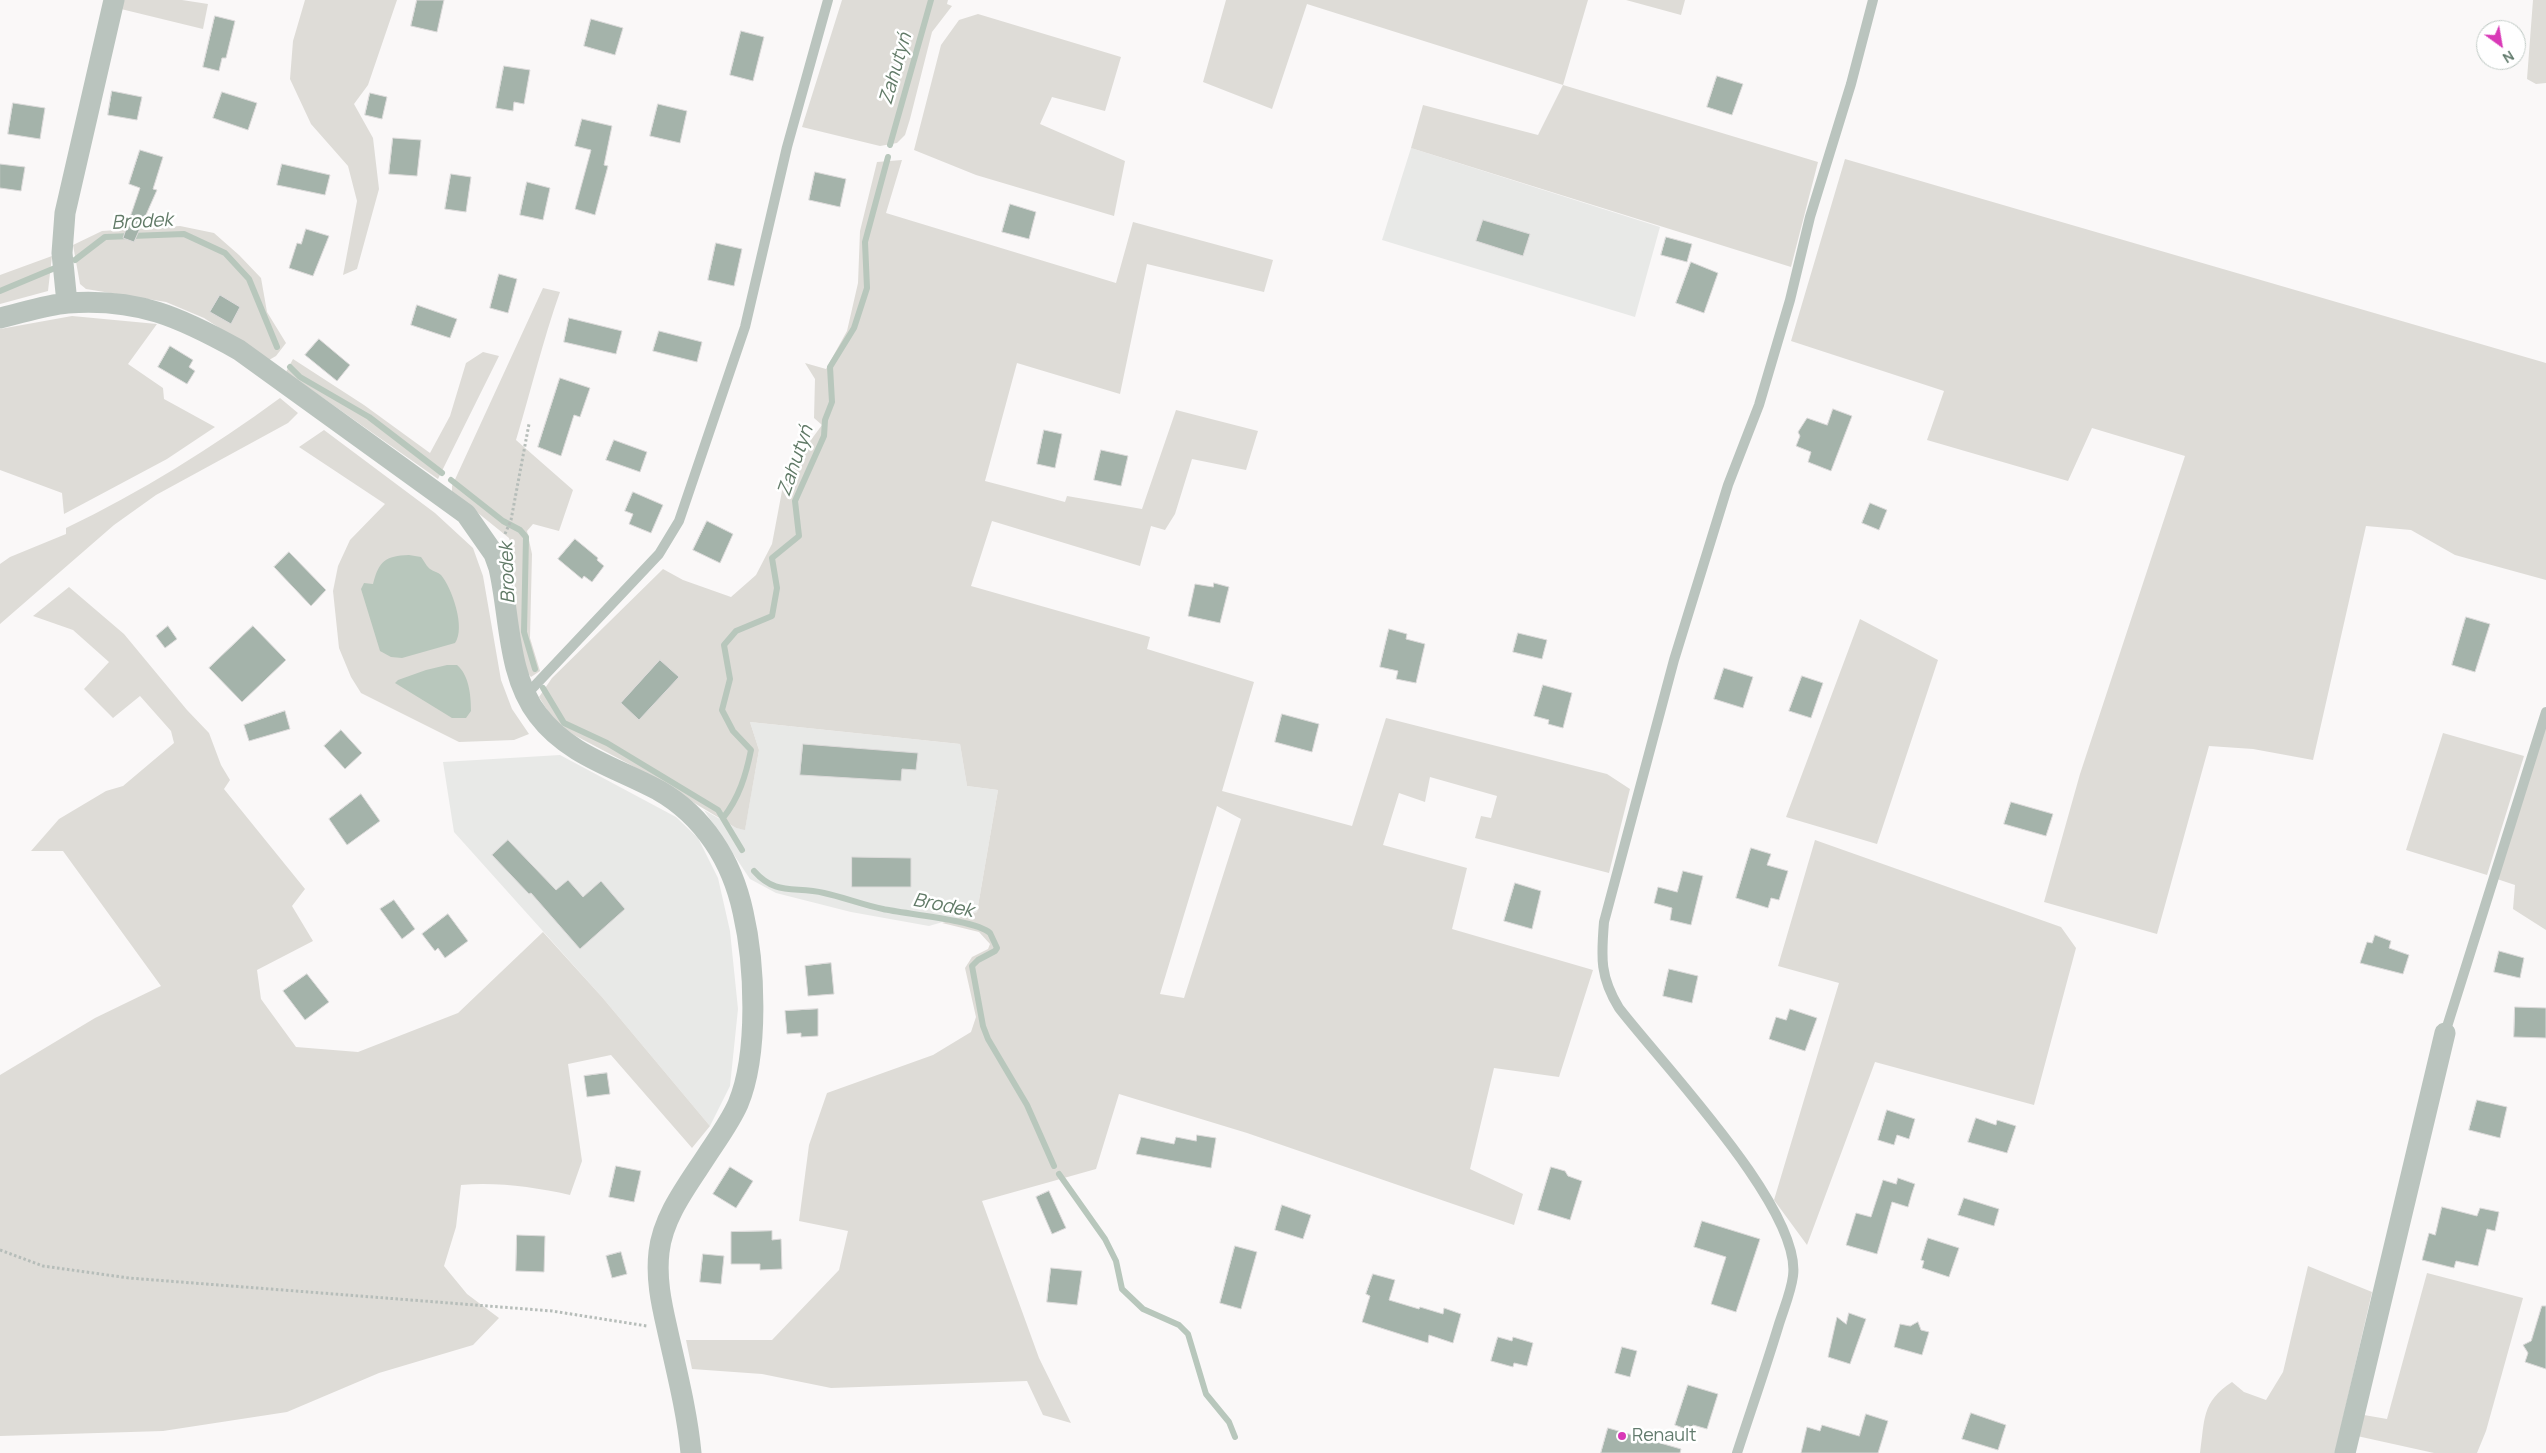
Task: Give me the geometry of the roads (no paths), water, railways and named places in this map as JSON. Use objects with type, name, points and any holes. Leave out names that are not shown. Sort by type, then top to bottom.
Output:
[{"type":"street","points":[[67,303],[62,253],[65,213],[114,0]]},
{"type":"street","points":[[0,318],[67,303],[128,305],[160,312],[200,328],[239,350],[466,514],[494,554],[499,568],[518,675],[526,695],[538,716],[558,738],[593,761],[658,790],[687,809],[715,841],[728,865],[743,912],[751,978],[753,1030],[750,1066],[738,1104],[666,1224],[659,1250],[658,1284],[686,1416],[691,1453]]},
{"type":"street","points":[[2345,1453],[2445,1033]]},
{"type":"lane","points":[[526,695],[659,554],[679,521],[746,327],[786,147],[828,0]]},
{"type":"lane","points":[[1737,1453],[1793,1277],[1793,1259],[1779,1218],[1760,1188],[1720,1132],[1636,1030],[1608,990],[1602,972],[1604,922],[1674,660],[1728,485],[1759,405],[1790,300],[1810,217],[1851,84],[1873,0]]},
{"type":"lane","points":[[2445,1033],[2546,712]]},
{"type":"waterway","name":"Zahutyń","points":[[890,145],[931,0]]},
{"type":"waterway","name":"Zahutyń","points":[[723,818],[741,786],[751,750],[733,731],[722,710],[730,679],[724,645],[736,631],[772,616],[777,588],[772,558],[799,536],[795,501],[824,436],[825,420],[832,402],[830,367],[854,328],[867,288],[865,242],[888,157]]},
{"type":"waterway","name":"Brodek","points":[[75,260],[105,237],[184,234],[225,253],[249,279],[277,347]]},
{"type":"waterway","name":"Brodek","points":[[0,291],[55,268]]},
{"type":"waterway","name":"Brodek","points":[[290,367],[300,377],[369,417],[442,473]]},
{"type":"waterway","name":"Brodek","points":[[451,480],[503,521],[520,530],[526,537],[524,632],[535,669]]},
{"type":"waterway","name":"Brodek","points":[[543,688],[564,723],[607,743],[718,810],[742,850]]},
{"type":"waterway","name":"Brodek","points":[[754,871],[762,879],[778,887],[824,893],[883,909],[970,924],[990,933],[997,948],[972,966],[983,1026],[988,1039],[1027,1105],[1054,1166]]},
{"type":"waterway","name":"Brodek","points":[[1059,1174],[1105,1239],[1116,1261],[1122,1289],[1143,1309],[1179,1325],[1188,1334],[1206,1394],[1229,1422],[1235,1437]]},
{"type":"place","name":"Renault","points":[[1622,1436]]}]
